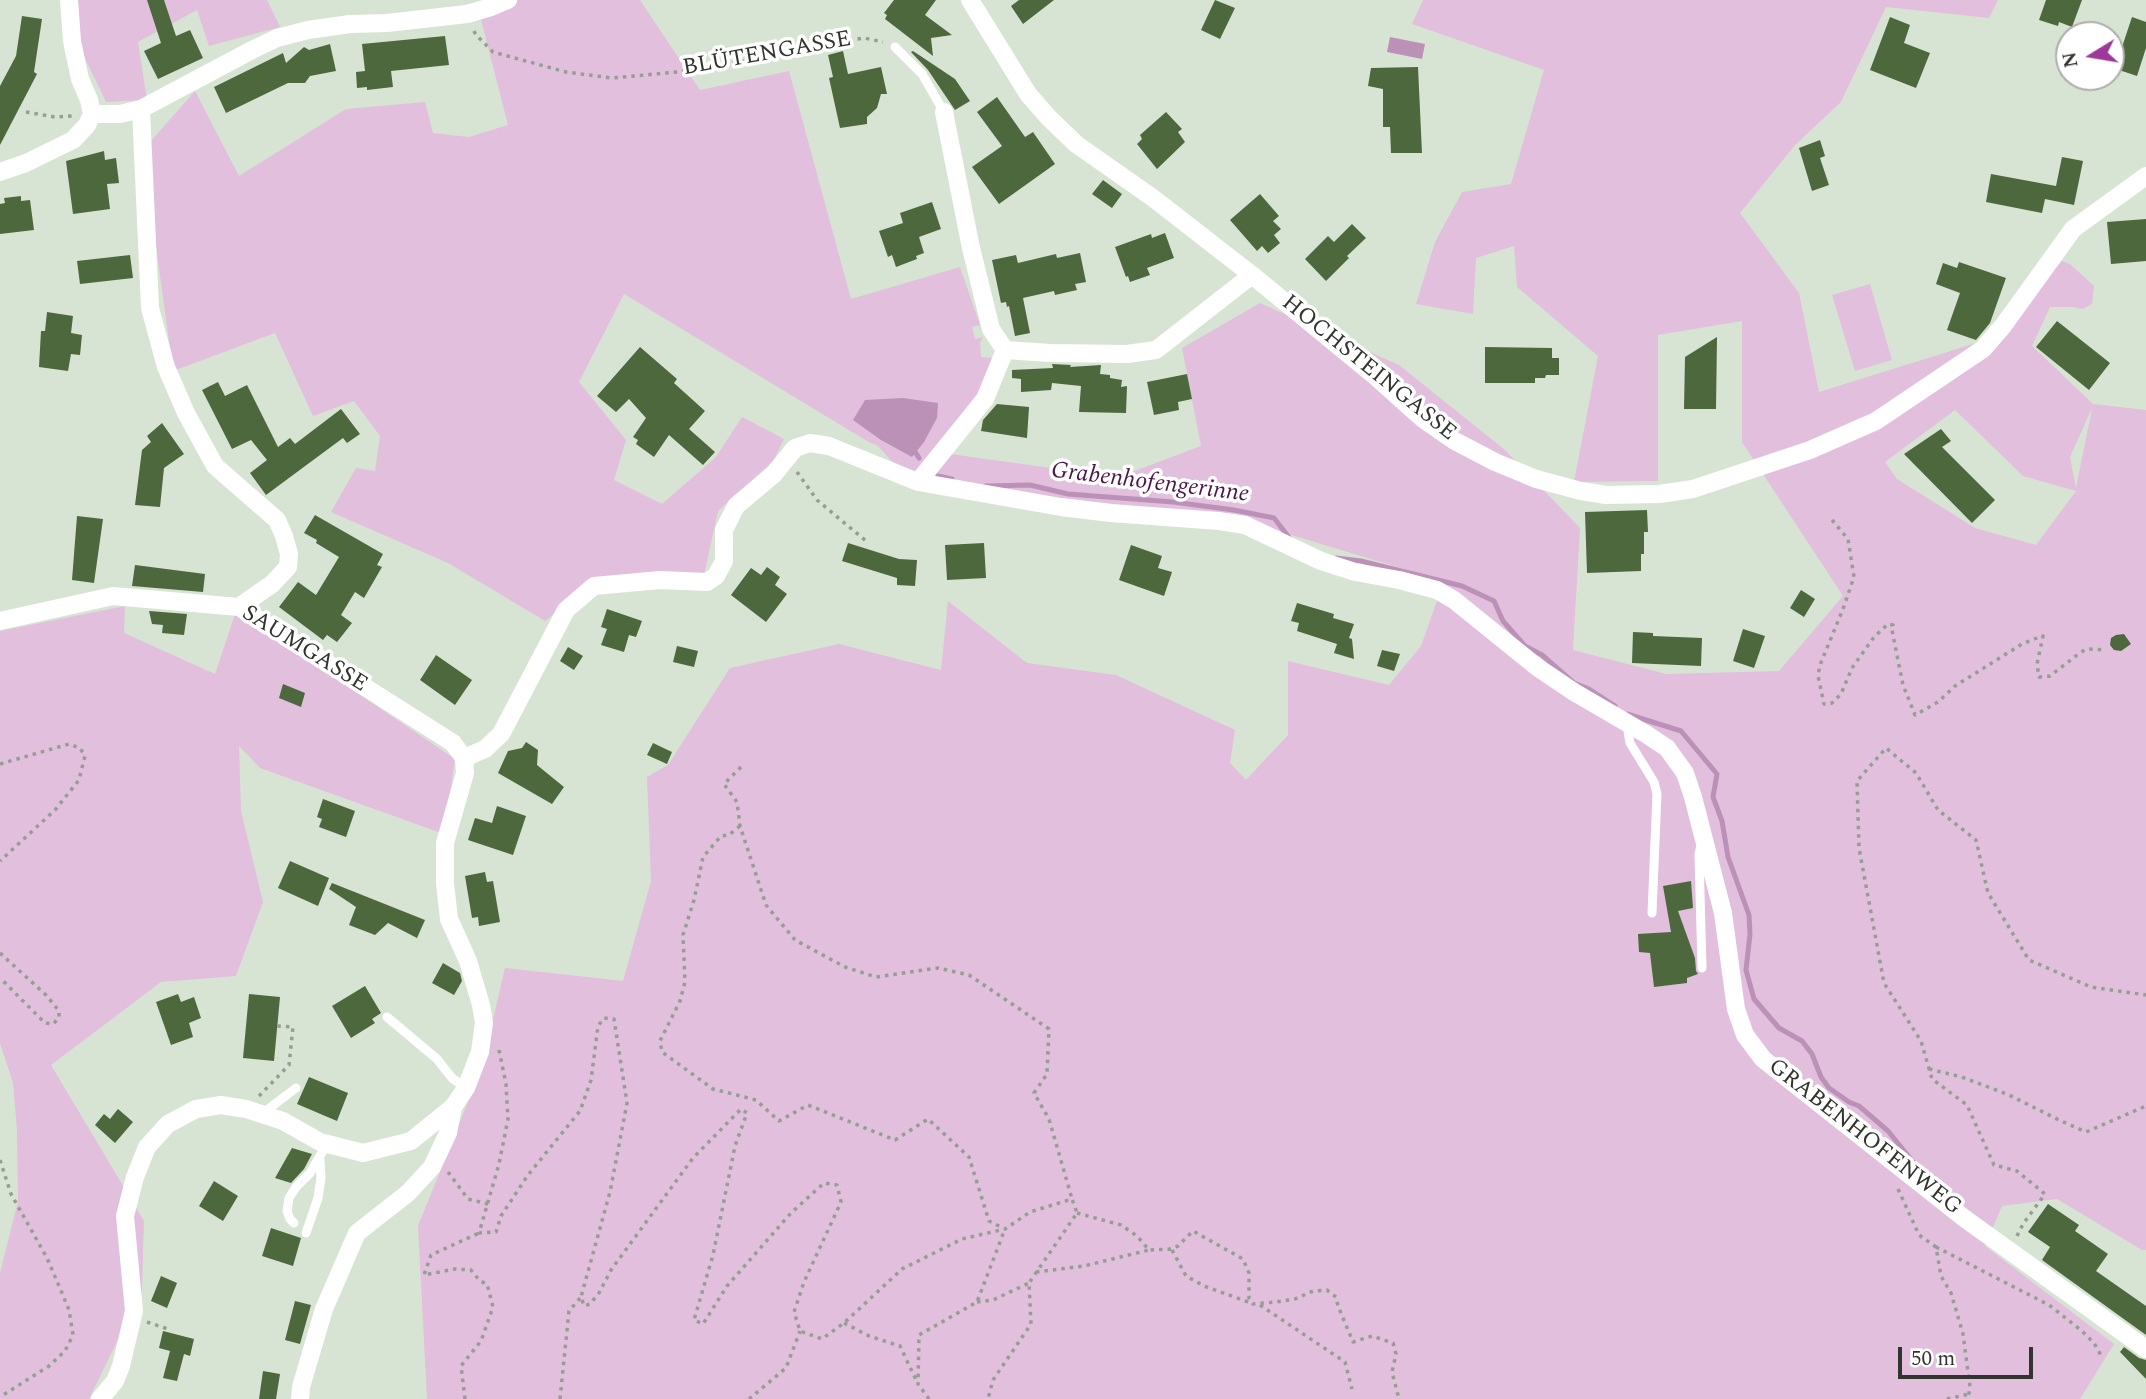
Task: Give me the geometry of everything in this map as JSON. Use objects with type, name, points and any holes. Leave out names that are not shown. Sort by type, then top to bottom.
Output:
[{"type":"street","points":[[0,172],[73,140],[87,125],[92,114],[80,79],[72,41],[69,0]]},
{"type":"street","points":[[92,114],[120,114],[141,109],[277,38],[350,24],[387,23],[467,14],[508,0]]},
{"type":"street","name":"HOCHSTEINGASSE","points":[[970,0],[1028,94],[1076,144],[1153,198],[1252,275],[1423,419],[1453,440],[1495,462],[1536,479],[1606,495],[1659,494],[1693,489],[1810,450],[1896,410],[1983,349],[2003,326],[2073,229],[2146,176]]},
{"type":"street","points":[[141,109],[150,307],[166,367],[186,413],[215,467],[276,520],[289,554],[288,567],[272,584],[239,607]]},
{"type":"street","points":[[944,112],[971,248],[992,329],[1005,350]]},
{"type":"street","points":[[1005,350],[1127,354],[1156,350],[1252,275]]},
{"type":"street","points":[[918,482],[985,399],[1005,350]]},
{"type":"street","name":"GRABENHOFENWEG","points":[[790,454],[795,448],[810,443],[829,446],[918,482],[1061,508],[1245,525],[1321,561],[1355,572],[1437,590],[1454,600],[1537,667],[1667,748],[1685,773],[1723,913],[1736,1009],[1745,1035],[1763,1059],[1965,1218],[2146,1349]]},
{"type":"street","points":[[100,1399],[115,1381],[121,1366],[134,1310],[125,1216],[146,1147],[168,1124],[196,1109],[221,1105],[283,1121],[320,1142],[323,1151],[363,1153],[411,1141],[453,1107],[466,1088],[480,1052],[484,1023],[468,961],[449,919],[445,883],[445,843],[465,773],[464,758],[485,748],[501,734],[566,610],[594,586],[660,580],[707,582],[716,576],[724,561],[724,530],[736,506],[774,474],[790,454]]},
{"type":"street","name":"SAUMGASSE","points":[[0,621],[113,596],[239,607],[453,743],[464,758]]},
{"type":"street","points":[[300,1399],[301,1387],[324,1309],[357,1233],[408,1193],[432,1167],[448,1133],[453,1107]]},
{"type":"lane","points":[[895,47],[922,74],[944,112]]},
{"type":"lane","points":[[1626,723],[1630,743],[1654,782],[1657,794],[1652,913]]},
{"type":"lane","points":[[1702,968],[1699,855],[1703,835]]},
{"type":"lane","points":[[387,1017],[466,1088]]},
{"type":"lane","points":[[254,1112],[280,1103],[296,1088]]},
{"type":"lane","points":[[294,1223],[287,1211],[289,1198],[310,1174],[323,1151]]},
{"type":"lane","points":[[306,1233],[318,1198],[323,1151]]},
{"type":"path","name":"BLÜTENGASSE","points":[[467,14],[475,35],[494,52],[566,72],[612,78],[688,71],[864,38],[880,40],[895,47]]},
{"type":"path","points":[[26,112],[55,117],[92,114]]},
{"type":"path","points":[[790,454],[797,474],[817,500],[866,541]]},
{"type":"path","points":[[1832,520],[1848,538],[1854,578],[1820,665],[1818,676],[1824,704],[1832,703],[1841,694],[1852,668],[1874,637],[1888,624],[1893,625],[1903,685],[1915,715],[1938,702],[1955,686],[2022,644],[2037,638],[2043,636],[2037,664],[2039,677],[2050,676],[2087,649],[2105,650]]},
{"type":"path","points":[[0,764],[69,744],[80,748],[85,756],[79,780],[55,810],[0,860]]},
{"type":"path","points":[[2009,1250],[2023,1224],[2045,1194],[2017,1171],[1994,1165],[1967,1105],[1932,1079],[1921,1041],[1884,983],[1859,848],[1857,781],[1886,748],[1916,773],[1938,810],[1976,839],[1988,893],[2029,960],[2091,986],[2146,995]]},
{"type":"path","points":[[741,767],[724,784],[737,802],[740,826],[766,905],[795,940],[845,967],[876,977],[938,968],[970,975],[1049,1029],[1048,1074],[1034,1093],[1049,1119],[1077,1213]]},
{"type":"path","points":[[740,826],[730,835],[721,836],[703,857],[683,934],[685,982],[680,1001],[660,1041],[662,1052],[713,1089],[756,1100],[779,1121],[808,1105],[895,1140],[928,1119],[969,1157],[989,1221],[1005,1229]]},
{"type":"path","points":[[0,953],[46,995],[59,1011],[59,1018],[53,1024],[45,1023],[0,978]]},
{"type":"path","points":[[465,1399],[461,1366],[481,1341],[493,1307],[487,1284],[480,1281],[471,1270],[455,1269],[424,1275],[430,1255],[479,1233],[496,1232],[501,1216],[528,1175],[580,1111],[591,1080],[598,1026],[604,1018],[614,1019],[627,1103],[610,1192],[581,1297],[569,1311],[560,1399]]},
{"type":"path","points":[[254,1112],[289,1065],[293,1027],[277,1026]]},
{"type":"path","points":[[479,1233],[499,1164],[508,1119],[506,1084],[499,1046]]},
{"type":"path","points":[[1929,1069],[1962,1077],[2009,1095],[2086,1132],[2146,1106]]},
{"type":"path","points":[[581,1297],[584,1306],[590,1304],[611,1270],[693,1158],[741,1109],[747,1113],[735,1146],[713,1255],[694,1320],[703,1324],[727,1286],[791,1213],[824,1183],[837,1185],[841,1202],[804,1282],[794,1312],[800,1331],[786,1368],[749,1399]]},
{"type":"path","points":[[436,1158],[468,1199],[488,1204]]},
{"type":"path","points":[[0,1160],[11,1194],[25,1217],[69,1310],[73,1335],[65,1351],[49,1366],[0,1397]]},
{"type":"path","points":[[1893,1160],[1891,1165],[1895,1182],[1919,1235],[2049,1305],[2082,1331],[2094,1343],[2102,1357]]},
{"type":"path","points":[[800,1331],[822,1339],[844,1323],[902,1269],[962,1239],[1005,1229],[1030,1212],[1072,1199]]},
{"type":"path","points":[[1077,1213],[1121,1225],[1137,1236],[1149,1250]]},
{"type":"path","points":[[918,1384],[919,1335],[977,1302],[993,1300],[1029,1283],[1077,1213]]},
{"type":"path","points":[[977,1302],[1005,1229]]},
{"type":"path","points":[[1037,1272],[1084,1265],[1149,1250],[1171,1249],[1178,1246],[1193,1231],[1242,1259],[1249,1273],[1249,1298],[1345,1362],[1352,1389]]},
{"type":"path","points":[[1937,1247],[1941,1276],[1951,1293],[1968,1362],[1969,1396],[1947,1399]]},
{"type":"path","points":[[1171,1249],[1186,1276],[1204,1286],[1256,1304],[1327,1290],[1336,1297],[1353,1342],[1372,1336],[1394,1343],[1396,1354],[1392,1372],[1399,1399]]},
{"type":"path","points":[[988,1399],[993,1380],[1031,1324],[1029,1283]]},
{"type":"path","points":[[142,1320],[168,1329]]},
{"type":"path","points":[[844,1323],[869,1336],[900,1346],[918,1384],[929,1399]]},
{"type":"shaded area","points":[[78,0],[267,0],[280,27],[209,46],[197,10],[138,42],[147,100],[106,102],[81,50]]},
{"type":"shaded area","points":[[483,0],[640,0],[700,90],[789,71],[851,299],[960,267],[980,325],[972,327],[975,339],[983,337],[980,343],[981,357],[992,358],[986,382],[956,423],[950,454],[1124,475],[1201,446],[1182,348],[1260,303],[1399,365],[1505,450],[1580,528],[1573,650],[1666,674],[1779,671],[1843,596],[1742,442],[1742,321],[1658,335],[1658,481],[1574,482],[1598,356],[1517,287],[1514,246],[1476,258],[1473,314],[1416,304],[1435,242],[1462,192],[1511,184],[1544,70],[1412,24],[1423,0],[1998,0],[1989,18],[1886,7],[1841,102],[1795,145],[1740,213],[1799,293],[1819,392],[1973,344],[1993,348],[2038,287],[2062,261],[2070,264],[2094,286],[2092,304],[2083,309],[2050,307],[2032,346],[2093,404],[2146,410],[2146,1250],[2057,1199],[2002,1206],[1985,1246],[2114,1344],[2080,1399],[427,1399],[418,1226],[482,1067],[505,968],[623,981],[651,881],[647,777],[668,765],[730,668],[839,644],[941,670],[948,601],[1027,663],[1116,675],[1235,730],[1230,763],[1246,780],[1288,735],[1288,661],[1389,685],[1421,646],[1444,581],[1235,518],[918,482],[896,466],[878,446],[624,294],[579,382],[626,440],[614,480],[662,504],[716,457],[742,417],[784,439],[773,461],[718,511],[704,575],[597,579],[545,621],[448,563],[331,512],[356,468],[375,471],[380,436],[354,401],[313,416],[275,333],[173,371],[143,150],[195,91],[239,176],[346,109],[425,102],[433,133],[469,137],[508,125],[477,4]],"holes":[[[2092,409],[2076,488],[2070,457]],[[1955,410],[2023,476],[2076,491],[2036,545],[1975,528],[1897,479],[1885,462]]]},
{"type":"shaded area","points":[[1390,37],[1425,44],[1422,59],[1387,52]]},
{"type":"shaded area","points":[[1870,284],[1892,360],[1855,371],[1832,295]]},
{"type":"shaded area","points":[[903,398],[938,403],[937,418],[912,457],[853,420],[865,400]]},
{"type":"shaded area","points":[[125,606],[124,633],[215,674],[236,611],[455,759],[444,834],[260,768],[239,746],[241,811],[263,902],[236,976],[161,982],[51,1065],[144,1221],[142,1290],[89,1399],[0,1399],[0,1273],[18,1201],[13,1083],[0,1043],[0,631]]},
{"type":"building","points":[[147,0],[164,0],[176,36],[190,30],[203,58],[158,79],[144,51],[161,43]]},
{"type":"building","points":[[894,0],[936,0],[925,15],[952,35],[931,38],[933,56],[885,19],[887,15],[884,13]]},
{"type":"building","points":[[1019,0],[1054,0],[1023,24],[1011,6]]},
{"type":"building","points":[[1215,0],[1235,8],[1220,39],[1201,30]]},
{"type":"building","points":[[2046,0],[2082,0],[2074,21],[2055,21],[2055,25],[2039,20]]},
{"type":"building","points":[[22,16],[42,19],[34,72],[37,74],[0,145],[0,86],[16,56]]},
{"type":"building","points":[[1890,17],[1910,25],[1904,43],[1930,53],[1916,88],[1870,70]]},
{"type":"building","points":[[2132,17],[2146,22],[2146,48],[2137,76],[2125,72],[2125,38]]},
{"type":"building","points":[[445,36],[449,65],[391,71],[393,87],[367,90],[367,87],[357,88],[356,72],[365,71],[362,44]]},
{"type":"building","points":[[330,44],[336,71],[310,76],[305,83],[288,83],[226,113],[214,87],[283,53],[286,63],[304,47],[309,50]]},
{"type":"building","points":[[843,51],[848,74],[881,67],[887,94],[881,94],[877,108],[867,117],[867,124],[840,128],[829,78],[833,77],[828,55]]},
{"type":"building","points":[[911,52],[955,79],[970,101],[955,110],[928,70]]},
{"type":"building","points":[[1418,67],[1422,153],[1391,153],[1390,127],[1383,127],[1383,89],[1368,86],[1371,68]]},
{"type":"building","points":[[997,97],[1025,137],[1033,132],[1055,164],[999,204],[972,167],[1002,146],[977,112]]},
{"type":"building","points":[[1166,112],[1182,129],[1178,132],[1185,142],[1157,169],[1137,144],[1142,139],[1140,135]]},
{"type":"building","points":[[1820,140],[1825,156],[1820,158],[1829,185],[1812,191],[1799,148]]},
{"type":"building","points":[[104,151],[105,160],[116,158],[119,183],[107,184],[110,209],[73,214],[66,161]]},
{"type":"building","points":[[2062,157],[2083,161],[2074,205],[2045,199],[2042,213],[1986,202],[1991,174],[2056,186]]},
{"type":"building","points":[[1103,180],[1122,194],[1112,208],[1092,194]]},
{"type":"building","points":[[1260,194],[1279,216],[1273,221],[1281,229],[1274,235],[1280,243],[1268,253],[1262,246],[1257,251],[1230,220]]},
{"type":"building","points":[[21,196],[21,201],[30,200],[34,230],[0,234],[0,204],[5,203],[4,198]]},
{"type":"building","points":[[932,202],[941,229],[919,237],[924,253],[916,256],[917,259],[896,267],[892,255],[888,257],[879,231],[903,223],[900,213]]},
{"type":"building","points":[[2146,219],[2146,261],[2111,264],[2107,222]]},
{"type":"building","points":[[1352,224],[1366,238],[1326,281],[1305,259],[1328,236],[1334,242]]},
{"type":"building","points":[[1165,233],[1174,258],[1147,268],[1150,275],[1130,282],[1115,247],[1151,234],[1152,238]]},
{"type":"building","points":[[1080,253],[1086,282],[1075,284],[1077,290],[1055,295],[1054,291],[1023,298],[1030,333],[1015,336],[1009,306],[1007,307],[1006,302],[1001,303],[992,260],[1016,255],[1018,263],[1056,254],[1057,258]]},
{"type":"building","points":[[130,255],[133,278],[80,284],[77,261]]},
{"type":"building","points":[[1959,262],[2006,278],[1990,323],[1976,340],[1947,330],[1960,293],[1936,284],[1943,263],[1957,268]]},
{"type":"building","points":[[47,312],[73,316],[71,333],[82,335],[80,355],[71,354],[68,371],[39,367],[41,331],[45,331]]},
{"type":"building","points":[[2057,321],[2110,363],[2089,390],[2036,347]]},
{"type":"building","points":[[1717,337],[1716,409],[1684,409],[1685,357]]},
{"type":"building","points":[[640,347],[677,379],[674,383],[705,411],[689,429],[715,452],[703,465],[669,435],[654,457],[636,444],[638,440],[633,437],[646,418],[629,399],[616,412],[597,396]]},
{"type":"building","points":[[1485,347],[1552,348],[1552,358],[1559,358],[1559,375],[1535,378],[1535,383],[1485,383]]},
{"type":"building","points":[[1052,364],[1071,365],[1070,367],[1101,365],[1100,374],[1122,380],[1121,387],[1127,386],[1126,413],[1079,412],[1081,386],[1052,383],[1051,390],[1021,392],[1021,379],[1012,378],[1012,370],[1053,368]]},
{"type":"building","points":[[1187,374],[1192,399],[1178,402],[1179,410],[1154,415],[1147,382]]},
{"type":"building","points":[[218,382],[225,396],[247,385],[278,447],[290,438],[295,444],[341,409],[360,434],[347,443],[343,438],[266,495],[250,473],[267,460],[251,440],[232,449],[202,390]]},
{"type":"building","points":[[997,404],[1029,407],[1027,438],[981,431],[983,420]]},
{"type":"building","points":[[162,423],[184,454],[164,468],[160,507],[135,505],[142,450],[151,442],[147,436]]},
{"type":"building","points":[[1941,429],[1951,441],[1942,447],[1995,500],[1972,523],[1904,454]]},
{"type":"building","points":[[1647,510],[1648,532],[1644,532],[1641,571],[1587,573],[1585,512]]},
{"type":"building","points":[[315,515],[383,554],[377,565],[382,567],[364,598],[355,592],[341,615],[352,623],[337,642],[327,635],[323,640],[279,607],[298,582],[316,595],[339,557],[304,533]]},
{"type":"building","points":[[77,516],[103,519],[94,583],[72,580]]},
{"type":"building","points":[[848,543],[899,559],[917,560],[915,586],[897,585],[897,578],[842,561]]},
{"type":"building","points":[[984,543],[986,578],[947,580],[945,545]]},
{"type":"building","points":[[1131,545],[1162,556],[1158,568],[1172,572],[1164,596],[1119,580]]},
{"type":"building","points":[[135,565],[205,574],[203,592],[132,586]]},
{"type":"building","points":[[767,567],[780,577],[775,585],[787,594],[766,622],[731,595],[751,568],[761,575]]},
{"type":"building","points":[[1801,590],[1815,599],[1804,617],[1790,608]]},
{"type":"building","points":[[1297,603],[1334,614],[1333,618],[1354,624],[1349,638],[1352,639],[1354,659],[1334,653],[1337,644],[1297,631],[1299,623],[1291,621]]},
{"type":"building","points":[[607,609],[642,621],[636,637],[629,635],[624,652],[601,645],[607,629],[601,627]]},
{"type":"building","points":[[149,611],[187,614],[184,635],[162,633],[163,625],[152,624]]},
{"type":"building","points":[[1743,629],[1765,636],[1754,668],[1733,661]]},
{"type":"building","points":[[1633,632],[1653,633],[1653,636],[1702,638],[1701,666],[1632,663]]},
{"type":"building","points":[[2124,634],[2131,644],[2121,651],[2114,650],[2110,645],[2111,638]]},
{"type":"building","points":[[677,646],[698,651],[694,667],[673,662]]},
{"type":"building","points":[[568,647],[583,656],[574,670],[560,661]]},
{"type":"building","points":[[1382,650],[1400,654],[1394,671],[1377,666]]},
{"type":"building","points":[[436,655],[472,680],[455,705],[420,680]]},
{"type":"building","points":[[283,684],[305,693],[301,707],[279,698]]},
{"type":"building","points":[[526,742],[538,750],[537,765],[564,787],[552,804],[498,773],[508,751],[522,748]]},
{"type":"building","points":[[653,743],[672,752],[667,764],[647,755]]},
{"type":"building","points":[[323,799],[355,811],[346,837],[319,827],[322,819],[317,817]]},
{"type":"building","points":[[497,806],[526,816],[513,855],[468,840],[475,818],[492,823]]},
{"type":"building","points":[[290,861],[329,878],[318,906],[278,888]]},
{"type":"building","points":[[485,872],[487,882],[493,881],[500,922],[479,926],[478,917],[472,918],[465,876]]},
{"type":"building","points":[[1691,881],[1693,908],[1678,911],[1698,974],[1687,978],[1687,983],[1654,987],[1650,953],[1639,952],[1638,934],[1671,932],[1663,886]]},
{"type":"building","points":[[332,883],[425,920],[417,938],[388,923],[375,935],[349,925],[356,907],[329,889]]},
{"type":"building","points":[[443,963],[460,973],[462,981],[454,995],[432,983]]},
{"type":"building","points":[[365,986],[381,1013],[372,1019],[375,1023],[351,1038],[332,1006]]},
{"type":"building","points":[[178,994],[181,1002],[194,997],[201,1018],[189,1023],[193,1037],[171,1045],[156,1002]]},
{"type":"building","points":[[249,994],[280,997],[274,1061],[243,1058]]},
{"type":"building","points":[[309,1077],[348,1093],[337,1121],[297,1104]]},
{"type":"building","points":[[118,1109],[133,1122],[115,1143],[95,1125],[104,1114],[110,1119]]},
{"type":"building","points":[[292,1148],[312,1154],[304,1169],[291,1183],[275,1178]]},
{"type":"building","points":[[214,1181],[238,1196],[223,1221],[199,1206]]},
{"type":"building","points":[[2048,1204],[2079,1225],[2075,1231],[2108,1254],[2096,1271],[2146,1306],[2146,1335],[2042,1260],[2050,1247],[2028,1232]]},
{"type":"building","points":[[271,1228],[301,1238],[293,1266],[262,1256]]},
{"type":"building","points":[[161,1276],[177,1283],[167,1308],[151,1301]]},
{"type":"building","points":[[295,1301],[311,1305],[300,1344],[285,1340]]},
{"type":"building","points":[[163,1331],[194,1339],[190,1356],[184,1354],[177,1381],[163,1378],[170,1351],[159,1348]]},
{"type":"building","points":[[2124,1347],[2146,1360],[2146,1379],[2120,1352]]},
{"type":"building","points":[[263,1371],[280,1374],[276,1399],[259,1399]]},
{"type":"waterway","name":"Grabenhofengerinne","points":[[912,447],[919,458]]},
{"type":"waterway","name":"Grabenhofengerinne","points":[[938,476],[952,479]]},
{"type":"waterway","name":"Grabenhofengerinne","points":[[985,486],[1030,485],[1068,494],[1173,502],[1234,510],[1274,518],[1291,540]]},
{"type":"waterway","name":"Grabenhofengerinne","points":[[1336,558],[1361,561],[1462,586],[1494,601],[1503,621],[1525,646],[1542,655],[1574,683],[1589,689],[1615,706]]},
{"type":"waterway","name":"Grabenhofengerinne","points":[[1627,714],[1681,731],[1717,774],[1713,797],[1722,821],[1728,857],[1749,915],[1746,970],[1754,999],[1779,1028],[1802,1041],[1812,1054],[1821,1077],[1829,1088],[1859,1106],[1888,1131],[1922,1173]]}]
